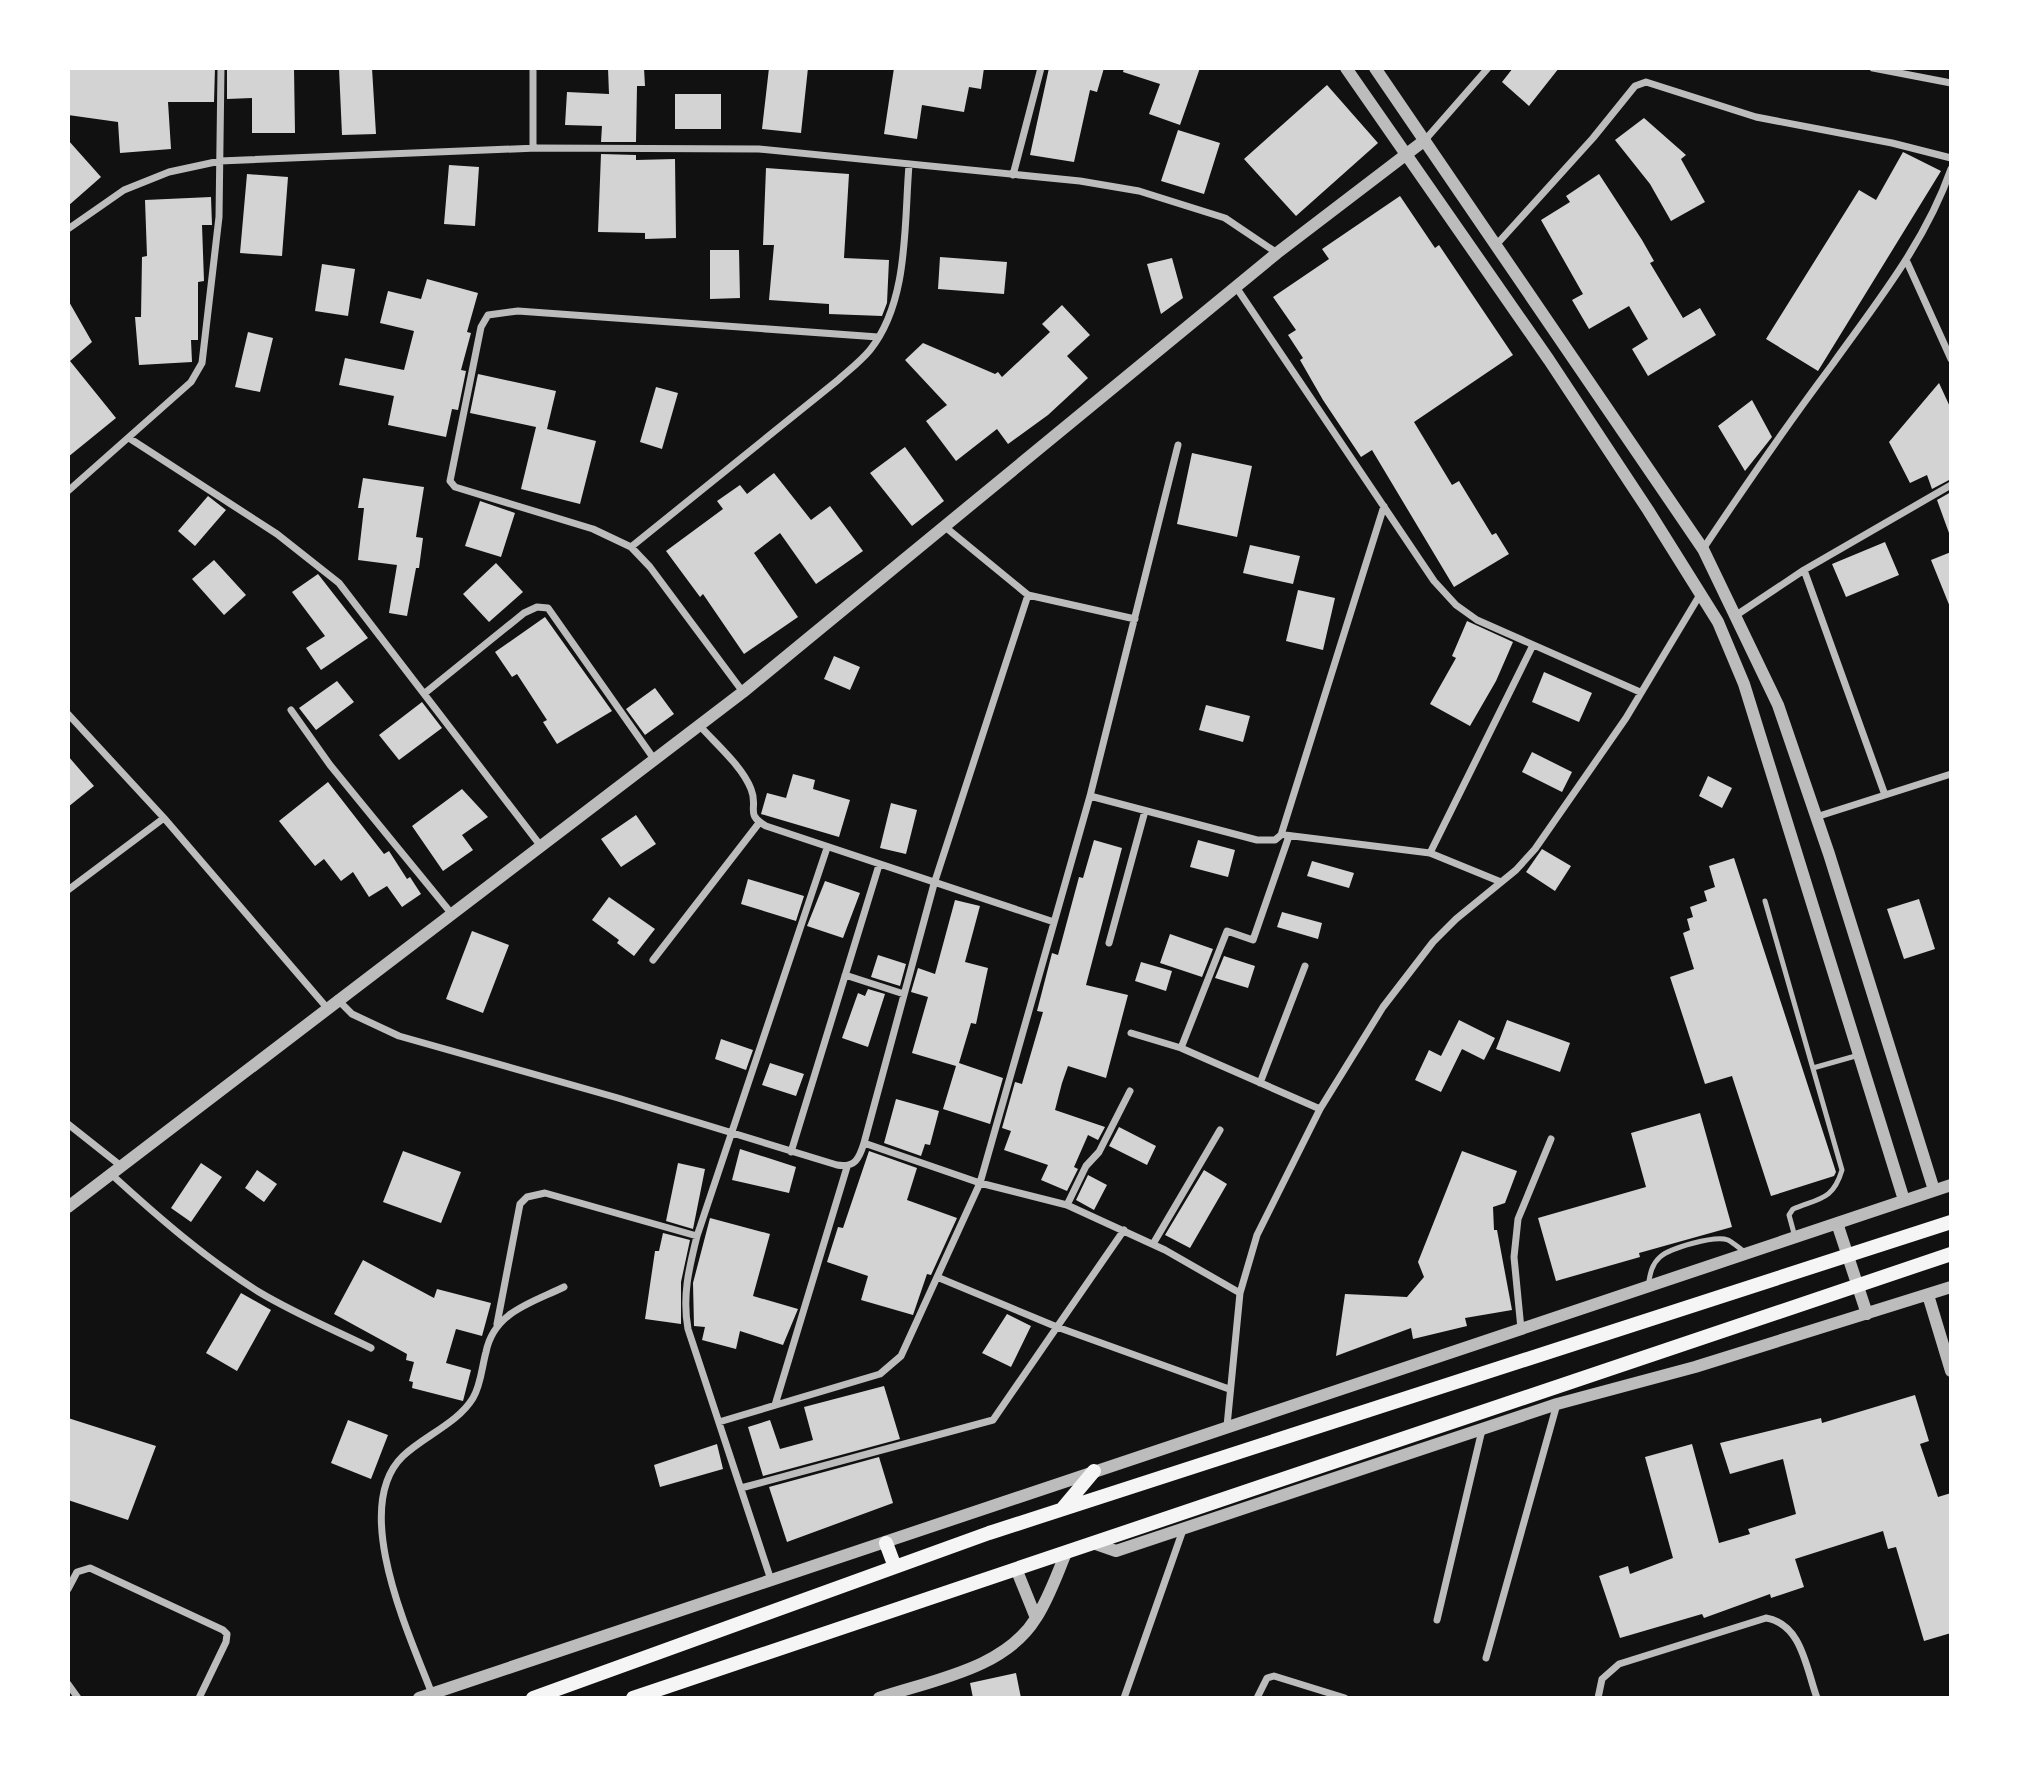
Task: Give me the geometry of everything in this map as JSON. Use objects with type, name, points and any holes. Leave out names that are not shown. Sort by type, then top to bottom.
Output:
[{"type":"main road","points":[[533,1698],[1062,1509],[1951,1222]]},
{"type":"main road","points":[[633,1698],[1017,1571],[1124,1532],[1951,1254]]},
{"type":"main road","points":[[1062,1509],[1094,1471]]},
{"type":"main road","points":[[886,1543],[895,1567]]},
{"type":"street","points":[[68,491],[191,382],[202,363],[219,217],[221,68]]},
{"type":"street","points":[[533,68],[533,148]]},
{"type":"street","points":[[1013,175],[1041,68]]},
{"type":"street","points":[[1346,68],[1549,360],[1701,592],[1731,650],[1744,684],[1903,1200]]},
{"type":"street","points":[[1375,68],[1703,549],[1778,705],[1934,1190]]},
{"type":"street","points":[[68,1208],[743,692],[1277,253],[1425,140],[1488,68]]},
{"type":"street","points":[[1873,68],[1951,83]]},
{"type":"street","points":[[1497,244],[1593,138],[1635,86],[1646,82],[1756,117],[1892,143],[1951,158]]},
{"type":"street","points":[[68,229],[124,190],[169,172],[220,161],[533,148],[760,149],[1127,189],[1191,205],[1225,218],[1277,253]]},
{"type":"street","points":[[631,547],[869,352],[890,316],[899,280],[909,165]]},
{"type":"street","points":[[1703,549],[1791,420],[1907,262],[1941,196],[1951,169]]},
{"type":"street","points":[[1941,196],[1951,199]]},
{"type":"street","points":[[1907,262],[1951,359]]},
{"type":"street","points":[[1236,287],[1434,581],[1456,605],[1476,620],[1640,692]]},
{"type":"street","points":[[743,692],[650,567],[631,547],[593,529],[455,487],[450,481],[481,327],[488,315],[519,311],[878,337]]},
{"type":"street","points":[[129,438],[309,557],[356,603],[540,845]]},
{"type":"street","points":[[719,1422],[880,1374],[901,1356],[979,1183],[1090,796],[1178,446]]},
{"type":"street","points":[[1735,616],[1804,569],[1951,485]]},
{"type":"street","points":[[1181,1048],[1227,931],[1253,940],[1384,506]]},
{"type":"street","points":[[944,526],[1028,595],[1135,619]]},
{"type":"street","points":[[1804,569],[1885,795]]},
{"type":"street","points":[[1227,1426],[1240,1293],[1257,1235],[1320,1109],[1383,1007],[1433,943],[1535,849],[1640,692],[1701,592]]},
{"type":"street","points":[[775,1405],[847,1167],[859,1157],[864,1143],[934,884],[1028,595]]},
{"type":"street","points":[[425,693],[524,613],[537,607],[548,608],[654,759]]},
{"type":"street","points":[[1430,853],[1533,645]]},
{"type":"street","points":[[291,710],[330,765],[451,913]]},
{"type":"street","points":[[68,714],[333,1004],[400,1036],[847,1167]]},
{"type":"street","points":[[699,725],[747,781],[754,799],[753,815],[759,823],[934,884],[1054,922]]},
{"type":"street","points":[[1816,817],[1951,774]]},
{"type":"street","points":[[1090,796],[1256,840],[1275,840],[1285,835],[1430,853],[1501,882]]},
{"type":"street","points":[[1110,943],[1145,811]]},
{"type":"street","points":[[68,890],[164,818]]},
{"type":"street","points":[[653,960],[759,823]]},
{"type":"street","points":[[771,1580],[691,1339],[684,1307],[687,1277],[697,1236],[827,848]]},
{"type":"street","points":[[791,1152],[879,865]]},
{"type":"street","points":[[1260,1083],[1305,967]]},
{"type":"street","points":[[845,975],[904,994]]},
{"type":"street","points":[[1131,1033],[1181,1048],[1320,1109]]},
{"type":"street","points":[[1067,1205],[1086,1166],[1099,1152],[1130,1091]]},
{"type":"street","points":[[68,1124],[170,1228],[231,1274],[262,1294],[371,1348]]},
{"type":"street","points":[[1153,1244],[1220,1130]]},
{"type":"street","points":[[1521,1329],[1514,1257],[1518,1219],[1551,1139]]},
{"type":"street","points":[[864,1143],[979,1183],[1067,1205],[1153,1244],[1240,1293]]},
{"type":"street","points":[[697,1236],[545,1193],[527,1197],[520,1204],[497,1325],[488,1342],[474,1397],[465,1409],[401,1457],[385,1490],[380,1522],[387,1564],[426,1696],[1951,1185]]},
{"type":"street","points":[[1837,1223],[1867,1314]]},
{"type":"street","points":[[741,1488],[993,1420],[1124,1230]]},
{"type":"street","points":[[937,1277],[1057,1327],[1229,1389]]},
{"type":"street","points":[[497,1325],[511,1312],[564,1287]]},
{"type":"street","points":[[1093,1543],[1116,1551],[1557,1404],[1951,1287]]},
{"type":"street","points":[[1928,1295],[1951,1371]]},
{"type":"street","points":[[1486,1658],[1557,1404]]},
{"type":"street","points":[[1437,1620],[1482,1429]]},
{"type":"street","points":[[1124,1698],[1185,1527]]},
{"type":"street","points":[[879,1698],[984,1662],[1017,1641],[1036,1618],[1066,1553]]},
{"type":"street","points":[[68,1589],[77,1572],[90,1568],[223,1630],[227,1634],[226,1642],[199,1698]]},
{"type":"street","points":[[1017,1571],[1036,1618]]},
{"type":"street","points":[[1598,1698],[1602,1679],[1609,1670],[1619,1664],[1766,1618],[1778,1620],[1795,1635],[1817,1698]]},
{"type":"street","points":[[1257,1698],[1267,1678],[1274,1676],[1345,1698]]},
{"type":"street","points":[[68,1684],[78,1698]]},
{"type":"lane","points":[[1765,901],[1842,1170],[1838,1186],[1828,1195],[1793,1209],[1790,1215],[1795,1237]]},
{"type":"lane","points":[[1813,1068],[1859,1055]]},
{"type":"lane","points":[[1648,1286],[1651,1269],[1661,1255],[1687,1246],[1716,1238],[1729,1240],[1746,1253]]},
{"type":"building","points":[[68,68],[215,68],[214,102],[168,102],[171,149],[120,153],[118,122],[68,115]]},
{"type":"building","points":[[227,68],[294,68],[295,133],[252,133],[252,98],[227,99]]},
{"type":"building","points":[[339,68],[372,68],[376,134],[342,135]]},
{"type":"building","points":[[608,68],[644,68],[645,86],[637,86],[636,142],[601,142],[602,126],[565,125],[567,92],[609,94]]},
{"type":"building","points":[[769,68],[808,68],[801,133],[762,129]]},
{"type":"building","points":[[894,68],[984,68],[981,89],[969,87],[964,112],[922,105],[917,139],[884,134]]},
{"type":"building","points":[[1049,68],[1104,68],[1097,92],[1090,90],[1074,162],[1030,155]]},
{"type":"building","points":[[1124,68],[1200,68],[1180,125],[1149,114],[1160,84],[1123,72]]},
{"type":"building","points":[[1513,68],[1559,68],[1529,106],[1502,82]]},
{"type":"building","points":[[1327,85],[1378,143],[1296,216],[1244,159]]},
{"type":"building","points":[[675,94],[721,94],[721,129],[675,129]]},
{"type":"building","points":[[1644,118],[1686,155],[1681,159],[1705,202],[1671,221],[1650,184],[1615,140]]},
{"type":"building","points":[[1178,130],[1220,143],[1204,194],[1161,181]]},
{"type":"building","points":[[68,140],[101,177],[68,206]]},
{"type":"building","points":[[1903,152],[1941,171],[1818,371],[1766,339],[1859,190],[1876,200]]},
{"type":"building","points":[[601,154],[636,155],[636,160],[675,159],[676,238],[645,239],[645,233],[598,232]]},
{"type":"building","points":[[449,165],[479,167],[475,226],[444,224]]},
{"type":"building","points":[[766,168],[849,174],[844,258],[889,260],[887,303],[882,316],[829,314],[829,304],[769,300],[774,245],[763,245]]},
{"type":"building","points":[[247,174],[288,177],[282,256],[240,253]]},
{"type":"building","points":[[1599,174],[1642,240],[1654,261],[1650,263],[1683,318],[1700,308],[1716,335],[1648,376],[1632,349],[1648,339],[1629,306],[1589,329],[1572,300],[1583,294],[1541,220],[1570,202],[1566,196]]},
{"type":"building","points":[[1400,196],[1435,248],[1439,245],[1513,355],[1414,422],[1452,485],[1459,481],[1492,535],[1496,533],[1509,554],[1454,587],[1372,450],[1361,457],[1323,400],[1300,360],[1303,358],[1288,335],[1296,330],[1273,297],[1329,259],[1322,249]]},
{"type":"building","points":[[211,197],[212,225],[202,225],[204,281],[198,282],[198,340],[191,340],[192,362],[139,365],[135,317],[141,317],[142,257],[147,256],[145,200]]},
{"type":"building","points":[[710,250],[739,250],[740,298],[710,299]]},
{"type":"building","points":[[940,257],[1007,262],[1004,294],[938,289]]},
{"type":"building","points":[[1172,258],[1183,298],[1161,314],[1147,264]]},
{"type":"building","points":[[322,264],[355,269],[348,316],[315,311]]},
{"type":"building","points":[[427,279],[478,293],[467,332],[471,333],[461,370],[466,371],[458,410],[452,409],[446,437],[388,425],[394,396],[339,385],[345,358],[404,370],[414,331],[380,323],[388,291],[421,299]]},
{"type":"building","points":[[68,300],[92,342],[70,361],[116,418],[68,457]]},
{"type":"building","points":[[1062,305],[1090,335],[1067,356],[1088,378],[1048,415],[1008,444],[997,429],[956,461],[926,421],[947,405],[905,360],[923,343],[995,374],[998,372],[1002,377],[1050,332],[1042,324]]},
{"type":"building","points":[[248,332],[273,338],[260,392],[235,387]]},
{"type":"building","points":[[478,374],[556,391],[547,429],[596,441],[580,504],[521,489],[536,427],[470,413]]},
{"type":"building","points":[[1939,383],[1951,409],[1951,479],[1932,489],[1927,475],[1910,483],[1889,442]]},
{"type":"building","points":[[656,387],[678,393],[662,449],[640,442]]},
{"type":"building","points":[[1752,400],[1772,437],[1745,471],[1718,426]]},
{"type":"building","points":[[905,447],[944,501],[912,526],[870,473]]},
{"type":"building","points":[[1192,453],[1252,466],[1237,537],[1177,524]]},
{"type":"building","points":[[774,473],[811,520],[830,506],[863,551],[816,584],[780,533],[754,553],[798,617],[744,654],[703,594],[700,597],[666,551],[723,509],[717,501],[740,485],[747,494]]},
{"type":"building","points":[[363,478],[424,487],[416,537],[423,538],[419,568],[416,568],[407,616],[389,613],[397,565],[358,560],[364,508],[358,508]]},
{"type":"building","points":[[1951,492],[1951,533],[1949,533],[1937,500]]},
{"type":"building","points":[[208,496],[226,510],[195,546],[178,531]]},
{"type":"building","points":[[480,501],[515,513],[501,557],[465,546]]},
{"type":"building","points":[[1885,542],[1899,575],[1846,597],[1832,564]]},
{"type":"building","points":[[1250,545],[1300,556],[1293,584],[1243,573]]},
{"type":"building","points":[[1951,552],[1951,607],[1950,607],[1931,560]]},
{"type":"building","points":[[214,560],[246,595],[224,615],[192,579]]},
{"type":"building","points":[[496,563],[523,592],[489,622],[463,594]]},
{"type":"building","points":[[318,574],[368,638],[321,670],[306,648],[325,636],[292,592]]},
{"type":"building","points":[[1298,590],[1335,598],[1323,650],[1286,641]]},
{"type":"building","points":[[545,617],[612,711],[557,744],[543,722],[547,720],[517,674],[512,677],[495,652]]},
{"type":"building","points":[[1467,621],[1513,642],[1496,681],[1470,726],[1430,704],[1456,658],[1452,656]]},
{"type":"building","points":[[834,656],[860,667],[850,690],[824,679]]},
{"type":"building","points":[[1544,672],[1592,693],[1579,722],[1532,702]]},
{"type":"building","points":[[337,681],[354,702],[316,730],[299,708]]},
{"type":"building","points":[[655,688],[674,714],[645,735],[626,709]]},
{"type":"building","points":[[422,702],[442,728],[399,760],[379,735]]},
{"type":"building","points":[[1206,705],[1250,716],[1243,742],[1199,730]]},
{"type":"building","points":[[1532,752],[1572,772],[1562,792],[1522,772]]},
{"type":"building","points":[[68,756],[94,786],[68,807]]},
{"type":"building","points":[[793,774],[815,780],[813,789],[850,800],[839,837],[761,814],[767,793],[786,798]]},
{"type":"building","points":[[1708,776],[1732,788],[1722,808],[1699,796]]},
{"type":"building","points":[[328,782],[384,854],[389,851],[407,879],[410,877],[421,894],[402,907],[387,886],[369,897],[353,872],[341,881],[324,859],[315,866],[279,821]]},
{"type":"building","points":[[462,789],[488,817],[462,835],[473,850],[443,871],[412,826]]},
{"type":"building","points":[[891,803],[917,810],[906,854],[880,848]]},
{"type":"building","points":[[636,815],[656,844],[621,867],[601,839]]},
{"type":"building","points":[[1094,840],[1122,848],[1086,985],[1128,995],[1106,1078],[1068,1066],[1062,1083],[1055,1110],[1105,1127],[1098,1140],[1088,1135],[1074,1167],[1078,1169],[1067,1191],[1041,1180],[1048,1165],[1004,1150],[1011,1131],[1002,1128],[1015,1082],[1022,1084],[1043,1012],[1037,1011],[1052,953],[1058,955],[1079,877],[1083,878]]},
{"type":"building","points":[[1198,840],[1235,850],[1228,877],[1190,867]]},
{"type":"building","points":[[1542,849],[1571,866],[1555,891],[1526,872]]},
{"type":"building","points":[[1734,858],[1836,1172],[1834,1176],[1771,1196],[1732,1076],[1705,1084],[1670,977],[1694,969],[1683,933],[1690,930],[1687,919],[1693,917],[1690,907],[1707,901],[1704,891],[1715,887],[1709,866]]},
{"type":"building","points":[[1312,861],[1354,873],[1349,888],[1307,876]]},
{"type":"building","points":[[748,879],[804,896],[796,921],[741,904]]},
{"type":"building","points":[[825,881],[860,893],[843,938],[807,926]]},
{"type":"building","points":[[609,897],[655,929],[634,956],[617,943],[619,940],[592,920]]},
{"type":"building","points":[[1919,899],[1935,949],[1904,959],[1887,909]]},
{"type":"building","points":[[955,900],[980,906],[965,962],[988,968],[976,1024],[971,1023],[959,1063],[1003,1078],[990,1124],[943,1109],[956,1066],[912,1053],[928,997],[911,992],[918,968],[935,974]]},
{"type":"building","points":[[1282,912],[1322,923],[1318,939],[1277,927]]},
{"type":"building","points":[[472,931],[509,945],[483,1013],[446,999]]},
{"type":"building","points":[[1170,934],[1213,949],[1202,977],[1160,963]]},
{"type":"building","points":[[878,955],[906,964],[900,986],[871,977]]},
{"type":"building","points":[[1224,956],[1255,966],[1248,988],[1215,978]]},
{"type":"building","points":[[1141,962],[1172,971],[1166,991],[1135,981]]},
{"type":"building","points":[[868,989],[885,994],[868,1047],[842,1038],[858,993],[865,996]]},
{"type":"building","points":[[1459,1020],[1495,1038],[1484,1060],[1462,1049],[1441,1092],[1415,1080],[1429,1050],[1441,1056]]},
{"type":"building","points":[[1507,1020],[1570,1043],[1560,1072],[1496,1049]]},
{"type":"building","points":[[721,1039],[753,1050],[746,1070],[715,1059]]},
{"type":"building","points":[[770,1063],[804,1074],[796,1096],[762,1085]]},
{"type":"building","points":[[896,1099],[939,1111],[930,1145],[925,1144],[921,1156],[884,1143]]},
{"type":"building","points":[[1700,1113],[1732,1227],[1639,1253],[1640,1257],[1556,1281],[1538,1218],[1646,1187],[1631,1133]]},
{"type":"building","points":[[1119,1127],[1156,1146],[1147,1165],[1109,1146]]},
{"type":"building","points":[[740,1149],[796,1167],[789,1193],[732,1180]]},
{"type":"building","points":[[403,1151],[461,1172],[441,1223],[383,1202]]},
{"type":"building","points":[[869,1151],[917,1168],[907,1200],[957,1218],[931,1275],[927,1274],[913,1315],[861,1300],[868,1276],[827,1262],[838,1227],[843,1228]]},
{"type":"building","points":[[1462,1151],[1517,1171],[1505,1203],[1493,1207],[1494,1230],[1497,1230],[1512,1310],[1465,1318],[1467,1326],[1413,1339],[1411,1328],[1336,1356],[1345,1294],[1407,1297],[1424,1277],[1418,1262]]},
{"type":"building","points":[[201,1163],[222,1177],[191,1222],[171,1208]]},
{"type":"building","points":[[678,1163],[705,1169],[693,1229],[666,1221]]},
{"type":"building","points":[[257,1170],[277,1184],[264,1202],[245,1188]]},
{"type":"building","points":[[1204,1170],[1227,1184],[1190,1248],[1165,1235]]},
{"type":"building","points":[[1088,1175],[1107,1185],[1094,1210],[1076,1200]]},
{"type":"building","points":[[710,1218],[770,1234],[753,1296],[798,1309],[783,1345],[740,1331],[736,1349],[702,1340],[705,1327],[694,1326],[693,1283]]},
{"type":"building","points":[[663,1233],[690,1240],[681,1282],[681,1324],[645,1319],[655,1251],[659,1251]]},
{"type":"building","points":[[363,1260],[434,1298],[437,1289],[491,1303],[482,1336],[456,1329],[446,1363],[471,1370],[463,1401],[412,1388],[413,1382],[409,1381],[414,1362],[406,1360],[407,1354],[334,1314]]},
{"type":"building","points":[[241,1293],[271,1310],[237,1371],[206,1353]]},
{"type":"building","points":[[1007,1314],[1031,1326],[1011,1367],[982,1353]]},
{"type":"building","points":[[884,1386],[900,1439],[763,1476],[748,1427],[770,1420],[780,1449],[813,1440],[804,1407]]},
{"type":"building","points":[[1915,1395],[1929,1441],[1920,1444],[1938,1497],[1951,1493],[1951,1633],[1924,1641],[1896,1547],[1888,1549],[1883,1531],[1795,1559],[1804,1587],[1771,1598],[1770,1594],[1704,1618],[1702,1614],[1620,1638],[1599,1576],[1628,1566],[1630,1574],[1673,1558],[1645,1457],[1692,1444],[1719,1543],[1750,1534],[1748,1529],[1796,1514],[1783,1459],[1730,1474],[1720,1443],[1821,1418],[1822,1423]]},
{"type":"building","points":[[68,1418],[156,1446],[128,1520],[68,1500]]},
{"type":"building","points":[[348,1420],[388,1435],[371,1479],[331,1463]]},
{"type":"building","points":[[717,1444],[723,1469],[660,1487],[654,1465]]},
{"type":"building","points":[[879,1457],[893,1503],[787,1542],[769,1487]]},
{"type":"building","points":[[1016,1673],[1021,1698],[973,1698],[970,1683]]}]
